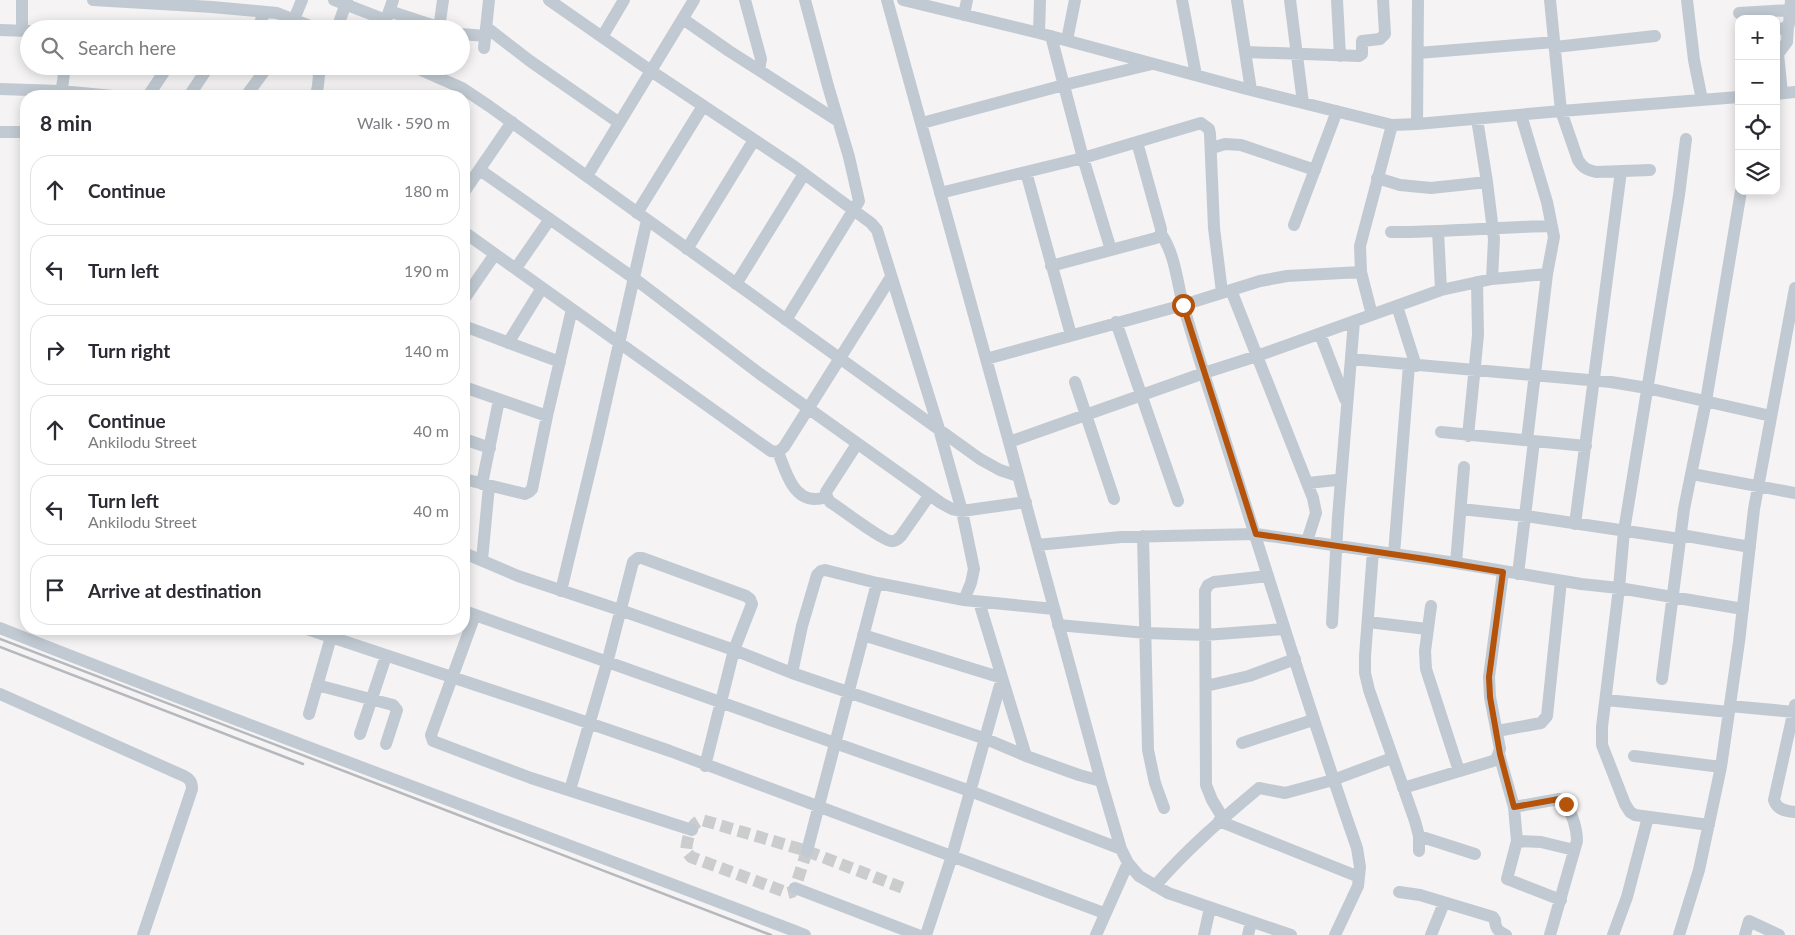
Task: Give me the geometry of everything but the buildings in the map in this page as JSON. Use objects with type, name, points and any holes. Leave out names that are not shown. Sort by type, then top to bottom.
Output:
[{"type":"street","points":[[22,0],[24,20]]},
{"type":"street","points":[[93,0],[212,4],[277,13],[287,20]]},
{"type":"street","points":[[294,20],[302,0]]},
{"type":"street","points":[[439,20],[443,0]]},
{"type":"street","points":[[485,37],[489,0]]},
{"type":"street","points":[[602,37],[624,0]]},
{"type":"street","points":[[587,176],[618,122],[694,0]]},
{"type":"street","points":[[745,0],[761,59],[759,70]]},
{"type":"street","points":[[786,320],[859,200],[805,0]]},
{"type":"street","points":[[887,0],[1026,502],[1100,781],[1121,849],[1128,863],[1139,876],[1168,893],[1291,935]]},
{"type":"street","points":[[903,0],[1045,34],[1250,90],[1392,125],[1735,97]]},
{"type":"street","points":[[964,15],[967,0]]},
{"type":"street","points":[[1040,0],[1045,34],[1064,85],[1083,158],[1111,250]]},
{"type":"street","points":[[1067,40],[1075,0]]},
{"type":"street","points":[[1182,0],[1196,75]]},
{"type":"street","points":[[1237,0],[1250,90]]},
{"type":"street","points":[[1290,0],[1303,103]]},
{"type":"street","points":[[1336,0],[1340,56]]},
{"type":"street","points":[[1246,52],[1359,56],[1362,54],[1362,42],[1383,37],[1385,34],[1383,0]]},
{"type":"street","points":[[1417,124],[1418,0]]},
{"type":"street","points":[[1550,0],[1561,111],[1582,167],[1588,171],[1596,172],[1650,170]]},
{"type":"street","points":[[1687,0],[1694,60],[1702,100]]},
{"type":"street","points":[[552,1],[651,71],[804,174],[871,224],[876,230],[939,429],[962,511],[974,569],[964,600]]},
{"type":"street","points":[[339,20],[342,2],[407,20]]},
{"type":"street","points":[[1739,10],[1791,5],[1782,28],[1787,42],[1778,54],[1778,60]]},
{"type":"street","points":[[262,20],[265,12]]},
{"type":"street","points":[[683,19],[838,122]]},
{"type":"street","points":[[0,30],[20,30]]},
{"type":"street","points":[[470,35],[485,37],[530,61],[618,122]]},
{"type":"street","points":[[1418,52],[1555,45],[1655,36]]},
{"type":"street","points":[[922,123],[1154,63]]},
{"type":"street","points":[[61,90],[64,75]]},
{"type":"street","points":[[152,90],[162,75]]},
{"type":"street","points":[[192,90],[203,75]]},
{"type":"street","points":[[250,90],[261,75]]},
{"type":"street","points":[[318,90],[319,75]]},
{"type":"street","points":[[428,75],[455,90]]},
{"type":"street","points":[[0,90],[20,91]]},
{"type":"street","points":[[1780,94],[1795,92]]},
{"type":"street","points":[[470,98],[512,122],[980,459],[1000,470],[1018,476]]},
{"type":"street","points":[[560,591],[634,280],[642,216],[703,106]]},
{"type":"street","points":[[1294,225],[1337,111]]},
{"type":"street","points":[[1518,574],[1526,516],[1534,375],[1547,274],[1554,236],[1521,115]]},
{"type":"street","points":[[1477,119],[1493,228],[1492,280]]},
{"type":"street","points":[[470,184],[512,122]]},
{"type":"street","points":[[940,193],[1083,158],[1196,123],[1201,123],[1209,129],[1212,148],[1214,228],[1227,291],[1257,356],[1313,498],[1316,513],[1308,541]]},
{"type":"street","points":[[1372,315],[1361,272],[1360,246],[1392,125]]},
{"type":"street","points":[[0,132],[20,132]]},
{"type":"street","points":[[1686,139],[1679,195],[1624,531],[1602,727],[1602,744],[1625,804],[1630,812],[1635,815],[1709,825]]},
{"type":"street","points":[[687,249],[754,140]]},
{"type":"street","points":[[1137,142],[1161,234],[1170,249],[1183,305],[1204,373],[1313,720],[1356,848],[1360,867],[1358,886],[1335,935]]},
{"type":"street","points":[[1212,148],[1225,144],[1241,145],[1315,170]]},
{"type":"street","points":[[480,170],[929,496],[952,510],[962,511],[1026,502]]},
{"type":"street","points":[[1575,524],[1621,171]]},
{"type":"street","points":[[1026,172],[1071,335]]},
{"type":"street","points":[[736,284],[804,174]]},
{"type":"street","points":[[1377,178],[1400,185],[1431,188],[1487,182]]},
{"type":"street","points":[[1662,679],[1680,537],[1706,401],[1740,195]]},
{"type":"street","points":[[516,268],[550,220]]},
{"type":"street","points":[[1391,232],[1552,226]]},
{"type":"street","points":[[1438,231],[1441,290]]},
{"type":"street","points":[[1051,266],[1156,238],[1161,234]]},
{"type":"street","points":[[470,236],[771,451],[778,452],[784,447],[892,277]]},
{"type":"street","points":[[470,290],[495,254]]},
{"type":"street","points":[[986,358],[1183,305],[1260,281],[1286,276],[1361,272]]},
{"type":"street","points":[[1009,442],[1441,290],[1478,282],[1547,274]]},
{"type":"street","points":[[1468,436],[1475,370],[1478,282]]},
{"type":"street","points":[[508,343],[542,288]]},
{"type":"street","points":[[1679,935],[1699,870],[1721,767],[1758,486],[1795,288]]},
{"type":"street","points":[[1394,554],[1413,366],[1397,306]]},
{"type":"street","points":[[470,481],[525,494],[532,489],[572,309]]},
{"type":"street","points":[[1332,623],[1336,546],[1354,321]]},
{"type":"street","points":[[1116,322],[1178,501]]},
{"type":"street","points":[[470,328],[560,362]]},
{"type":"street","points":[[1320,334],[1347,404]]},
{"type":"street","points":[[1351,359],[1413,366],[1534,375],[1647,388],[1771,416]]},
{"type":"street","points":[[1075,382],[1114,499]]},
{"type":"street","points":[[470,388],[547,416]]},
{"type":"street","points":[[482,560],[486,485],[490,448],[499,400]]},
{"type":"street","points":[[1441,432],[1586,446]]},
{"type":"street","points":[[470,440],[490,448]]},
{"type":"street","points":[[857,444],[826,492],[826,497],[830,502],[890,542],[896,541],[901,536],[929,496]]},
{"type":"street","points":[[778,452],[788,479],[796,490],[804,496],[814,499],[826,497]]},
{"type":"street","points":[[1456,564],[1464,467]]},
{"type":"street","points":[[1692,474],[1795,493]]},
{"type":"street","points":[[1308,483],[1341,481]]},
{"type":"street","points":[[1461,509],[1526,516],[1750,547]]},
{"type":"street","points":[[1037,545],[1143,536],[1256,534],[1561,581],[1619,588],[1742,609]]},
{"type":"street","points":[[1143,536],[1149,758],[1154,783],[1164,808]]},
{"type":"street","points":[[1373,551],[1365,673],[1375,711],[1419,836],[1419,851]]},
{"type":"street","points":[[470,555],[518,576],[734,650],[792,673],[986,739],[1026,756],[1100,781]]},
{"type":"street","points":[[570,790],[634,562],[638,558],[746,596],[752,604],[734,650],[705,766]]},
{"type":"street","points":[[792,673],[802,626],[817,575],[821,570],[964,600],[1054,609]]},
{"type":"street","points":[[1503,572],[1489,677],[1490,697],[1500,754],[1514,807],[1517,841],[1507,879],[1561,900]]},
{"type":"street","points":[[1268,576],[1214,582],[1208,585],[1205,591],[1206,785],[1221,819],[1359,876]]},
{"type":"street","points":[[1497,731],[1541,723],[1547,716],[1561,581]]},
{"type":"street","points":[[808,851],[877,583]]},
{"type":"street","points":[[979,602],[1026,756]]},
{"type":"street","points":[[1431,606],[1427,629],[1426,669],[1459,771]]},
{"type":"street","points":[[470,613],[970,791],[1121,849]]},
{"type":"street","points":[[1368,622],[1427,629]]},
{"type":"street","points":[[1058,624],[1146,634],[1205,635],[1284,629]]},
{"type":"street","points":[[0,628],[153,689],[549,837],[804,935]]},
{"type":"street","points":[[325,635],[589,723],[1104,913]]},
{"type":"street","points":[[463,635],[452,678],[431,735],[433,741],[531,778],[692,830]]},
{"type":"street","points":[[863,635],[1002,678]]},
{"type":"street","points":[[310,714],[331,637]]},
{"type":"street","points":[[360,734],[386,656]]},
{"type":"street","points":[[1206,686],[1249,676],[1295,660]]},
{"type":"street","points":[[926,935],[952,856],[1002,678]]},
{"type":"street","points":[[317,685],[394,705],[397,710],[386,744]]},
{"type":"street","points":[[0,694],[189,779],[192,783],[192,789],[143,935]]},
{"type":"street","points":[[1606,700],[1730,709],[1795,710],[1774,800],[1780,808],[1795,812]]},
{"type":"street","points":[[1242,743],[1313,720]]},
{"type":"street","points":[[1403,788],[1493,761],[1500,754]]},
{"type":"street","points":[[1634,756],[1721,767]]},
{"type":"street","points":[[1155,886],[1177,860],[1221,819],[1259,788],[1285,793],[1333,780],[1392,758]]},
{"type":"street","points":[[1514,807],[1559,799],[1563,800],[1577,835],[1550,935]]},
{"type":"street","points":[[1613,935],[1627,897],[1648,817]]},
{"type":"street","points":[[1419,836],[1475,854]]},
{"type":"street","points":[[1517,841],[1541,842],[1574,850]]},
{"type":"street","points":[[1096,935],[1104,913],[1128,863]]},
{"type":"street","points":[[796,888],[918,935]]},
{"type":"street","points":[[1400,892],[1420,895],[1493,917],[1495,927],[1506,935]]},
{"type":"street","points":[[1431,935],[1444,903]]},
{"type":"street","points":[[1204,935],[1210,908]]},
{"type":"street","points":[[1745,935],[1749,921],[1779,935]]},
{"type":"street","points":[[1248,935],[1251,922]]},
{"type":"tunnel","points":[[807,851],[795,888],[792,892],[788,893],[691,857],[686,851],[688,837],[692,828],[698,821],[702,820],[807,851],[903,888]]},
{"type":"railway","points":[[0,639],[771,935]]},
{"type":"railway","points":[[0,647],[303,764]]},
{"type":"route","points":[[1183,305],[1256,534],[1503,572],[1489,677],[1490,697],[1500,754],[1514,807],[1559,799],[1563,800],[1566,804]]}]
